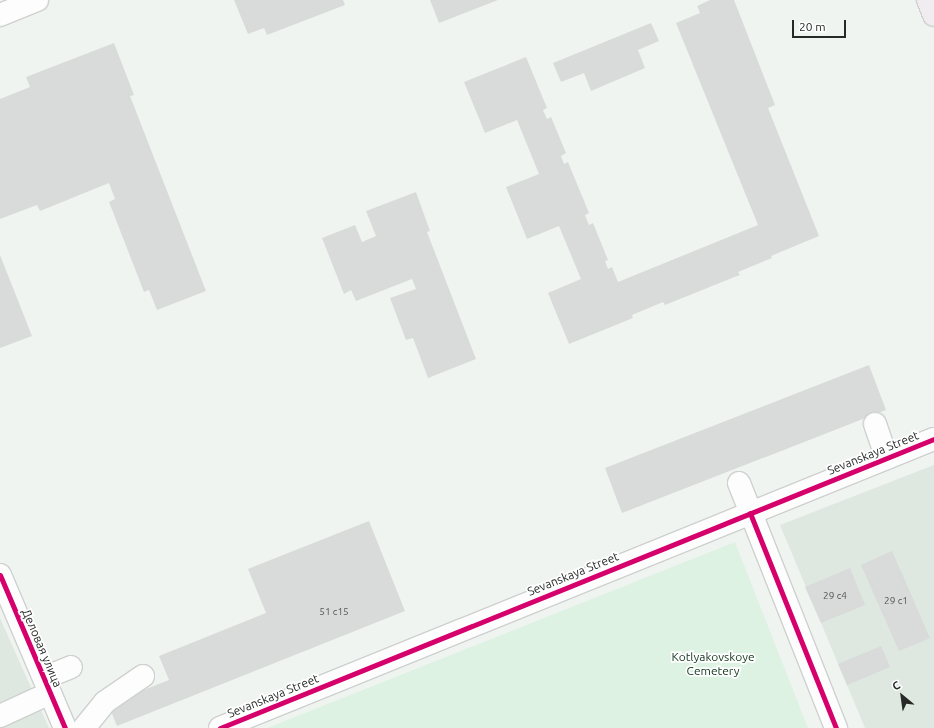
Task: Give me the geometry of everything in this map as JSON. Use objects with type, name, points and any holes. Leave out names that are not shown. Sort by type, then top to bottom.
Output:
[{"type":"main road","points":[[928,0],[934,15]]},
{"type":"street","points":[[0,15],[37,0]]},
{"type":"street","points":[[875,424],[888,458]]},
{"type":"street","name":"Sevanskaya Street","points":[[220,728],[934,439]]},
{"type":"street","points":[[739,483],[836,728]]},
{"type":"street","name":"Деловая улица","points":[[0,575],[65,728]]},
{"type":"street","points":[[0,716],[71,667]]},
{"type":"street","points":[[84,728],[105,702],[143,676]]},
{"type":"shaded area","points":[[934,465],[934,728],[865,728],[780,525]]},
{"type":"shaded area","points":[[0,618],[49,728],[0,728]]},
{"type":"green space","name":"Kotlyakovskoye Cemetery","points":[[735,542],[808,728],[267,728]]},
{"type":"building","points":[[234,0],[343,0],[345,5],[267,35],[264,28],[248,34]]},
{"type":"building","points":[[430,0],[498,0],[439,23]]},
{"type":"building","points":[[710,0],[734,0],[775,105],[768,108],[819,236],[771,256],[772,258],[738,272],[740,275],[665,305],[663,302],[632,315],[633,318],[569,344],[548,293],[581,279],[559,226],[527,239],[506,187],[539,174],[517,120],[485,133],[464,82],[526,57],[547,108],[543,110],[547,119],[551,117],[566,153],[561,156],[564,164],[568,162],[589,213],[585,215],[589,225],[593,223],[608,260],[605,261],[608,269],[612,267],[618,282],[758,225],[676,23],[700,13],[697,6]]},
{"type":"building","points":[[651,23],[659,41],[638,50],[645,68],[591,91],[584,73],[561,82],[553,63]]},
{"type":"building","points":[[114,43],[134,95],[130,96],[206,291],[157,310],[149,290],[144,292],[109,202],[115,199],[109,183],[40,211],[37,205],[0,219],[0,99],[30,87],[26,77]]},
{"type":"building","points":[[416,192],[430,231],[427,232],[476,359],[428,378],[413,338],[406,340],[390,298],[416,289],[412,279],[356,301],[351,290],[344,294],[322,238],[355,225],[362,242],[376,236],[366,211]]},
{"type":"building","points":[[0,255],[32,336],[0,348]]},
{"type":"building","points":[[869,365],[886,410],[622,513],[605,468]]},
{"type":"building","points":[[369,521],[405,611],[117,726],[108,704],[169,680],[159,656],[266,613],[248,569]]},
{"type":"building","points":[[892,551],[930,638],[899,651],[861,565]]},
{"type":"building","points":[[850,568],[865,605],[821,623],[805,587]]},
{"type":"building","points":[[881,646],[890,667],[847,685],[838,664]]},
{"type":"cycle path","points":[[220,728],[934,439]]},
{"type":"cycle path","points":[[750,513],[836,728]]},
{"type":"cycle path","points":[[0,575],[65,728]]}]
